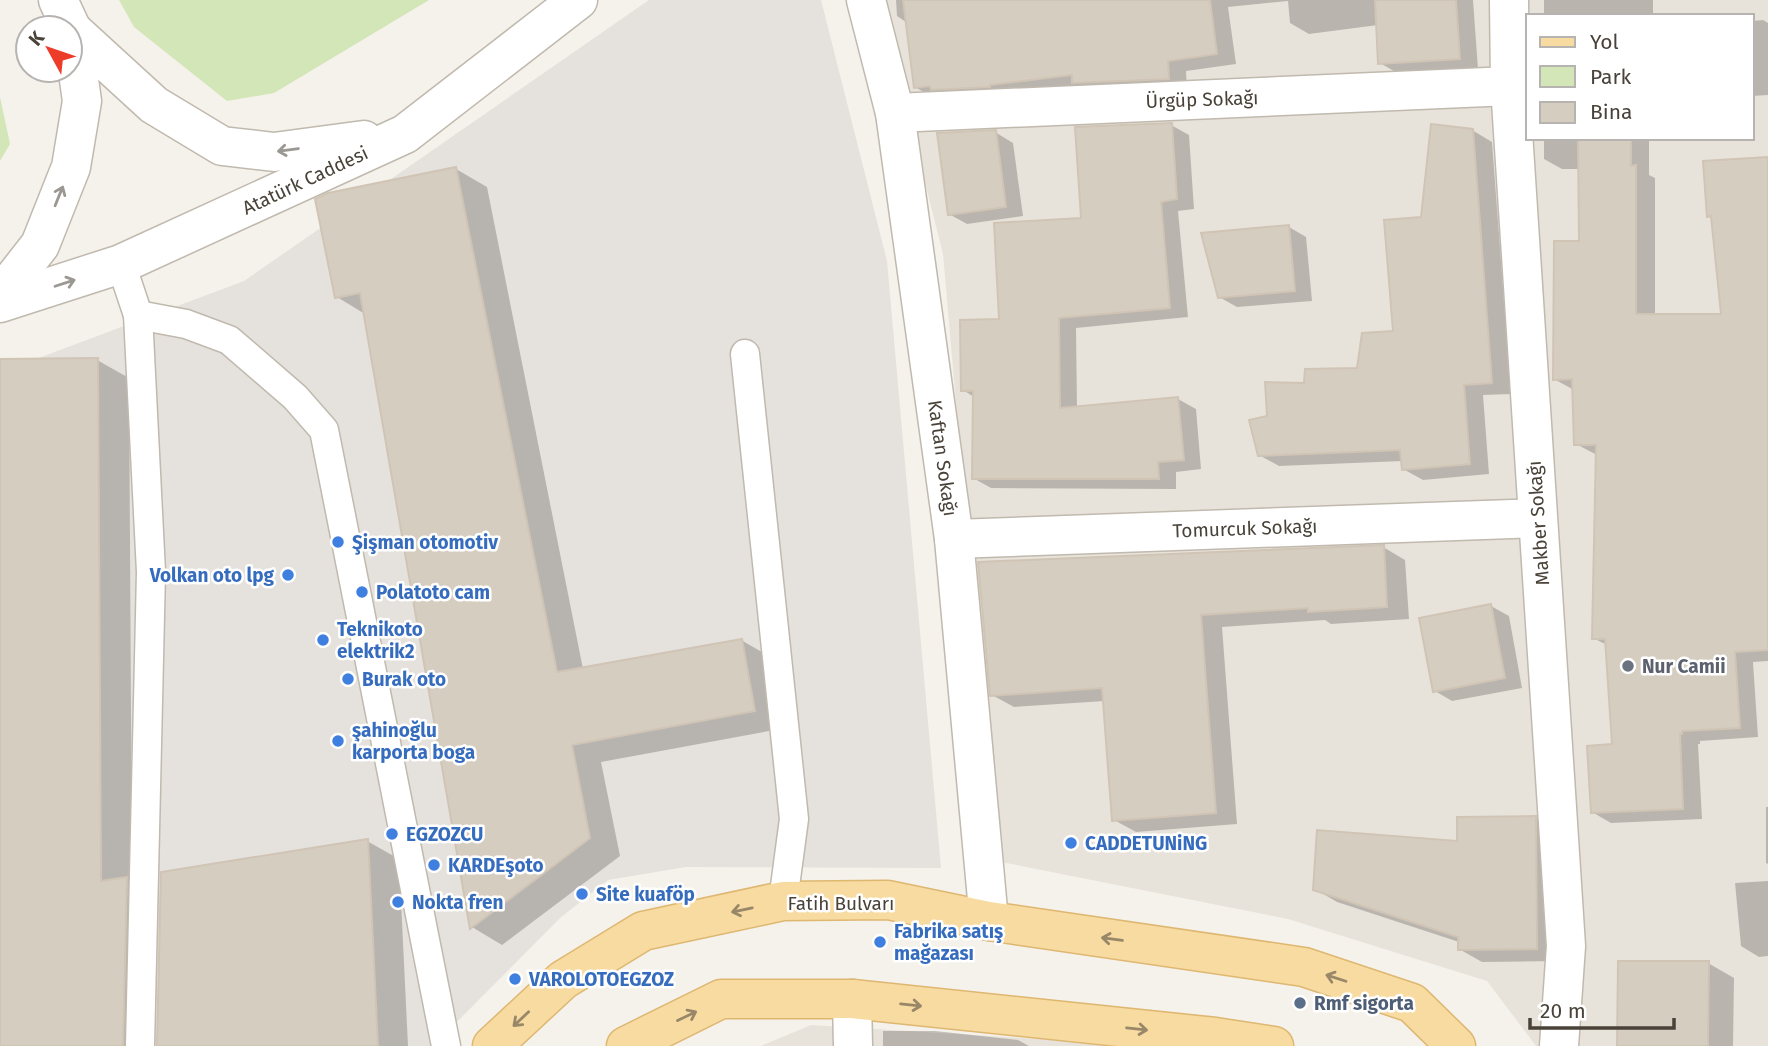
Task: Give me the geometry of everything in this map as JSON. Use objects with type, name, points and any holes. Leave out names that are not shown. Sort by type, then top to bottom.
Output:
[{"type":"main road","name":"Fatih Bulvarı","points":[[492,1046],[563,981],[643,931],[783,901],[888,900],[989,921],[1304,967],[1412,1003],[1456,1046]]},
{"type":"main road","points":[[626,1046],[721,999],[852,999],[1274,1046]]},
{"type":"street","name":"Atatürk Caddesi","points":[[0,303],[121,264],[405,134],[578,0]]},
{"type":"street","name":"Kaftan Sokağı","points":[[866,0],[895,113],[954,539],[989,921]]},
{"type":"street","name":"Makber Sokağı","points":[[1509,0],[1510,86],[1566,946],[1559,1046]]},
{"type":"street","points":[[84,34],[154,105],[222,146],[274,152],[405,134]]},
{"type":"street","points":[[0,296],[40,245],[71,167],[82,102],[78,84]]},
{"type":"street","name":"Ürgüp Sokağı","points":[[895,113],[1510,86]]},
{"type":"street","name":"Tomurcuk Sokağı","points":[[954,539],[1537,518]]},
{"type":"street","points":[[852,999],[853,1046]]},
{"type":"lane","points":[[121,264],[138,315],[151,572],[140,1046]]},
{"type":"lane","points":[[138,315],[186,324],[229,340],[295,397],[324,430],[446,1046]]},
{"type":"lane","points":[[745,354],[794,819],[783,901]]},
{"type":"shaded area","points":[[649,0],[821,0],[887,261],[941,868],[686,867],[608,880],[560,918],[433,1046],[0,1046],[28,362],[244,281]]},
{"type":"shaded area","points":[[879,0],[1768,0],[1768,1046],[1536,1046],[1487,981],[1288,919],[996,861],[943,254]]},
{"type":"shaded area","points":[[811,1025],[1089,1042],[1109,1046],[761,1046]]},
{"type":"green space","points":[[119,0],[429,0],[274,93],[227,101],[134,27]]},
{"type":"green space","points":[[0,97],[10,144],[0,161]]},
{"type":"building","points":[[903,0],[1210,0],[1217,54],[1168,61],[1169,79],[1072,83],[1072,75],[990,87],[931,90],[930,86],[914,88]]},
{"type":"building","points":[[1375,0],[1456,0],[1460,59],[1378,64]]},
{"type":"building","points":[[1172,123],[1177,199],[1161,202],[1170,308],[1059,318],[1060,408],[1178,397],[1184,460],[1158,462],[1159,479],[972,479],[973,391],[961,391],[960,320],[999,319],[994,223],[1081,218],[1075,127]]},
{"type":"building","points":[[1431,124],[1473,129],[1492,383],[1464,385],[1470,464],[1402,470],[1400,450],[1258,456],[1249,420],[1267,416],[1265,382],[1304,383],[1305,369],[1357,368],[1362,333],[1393,331],[1384,220],[1421,217]]},
{"type":"building","points":[[996,130],[1006,207],[948,215],[937,133]]},
{"type":"building","points":[[1578,140],[1631,140],[1631,166],[1636,165],[1636,314],[1721,314],[1711,216],[1707,217],[1703,161],[1768,157],[1768,650],[1735,652],[1740,728],[1682,731],[1680,734],[1683,809],[1591,813],[1587,746],[1612,744],[1605,639],[1592,639],[1596,445],[1574,445],[1572,379],[1553,380],[1554,241],[1579,241]]},
{"type":"building","points":[[456,167],[557,672],[742,639],[755,711],[572,745],[590,838],[470,929],[360,293],[335,298],[315,199],[328,193]]},
{"type":"building","points":[[1289,225],[1295,291],[1218,298],[1201,233]]},
{"type":"building","points":[[98,358],[101,881],[127,877],[123,1046],[0,1046],[0,359]]},
{"type":"building","points":[[1384,545],[1387,607],[1308,612],[1308,608],[1201,615],[1216,813],[1112,821],[1102,688],[990,696],[978,562]]},
{"type":"building","points":[[1491,604],[1505,678],[1433,692],[1419,618]]},
{"type":"building","points":[[1536,816],[1537,949],[1458,950],[1458,937],[1313,890],[1317,830],[1457,841],[1457,817]]},
{"type":"building","points":[[368,839],[378,1046],[157,1046],[161,872]]},
{"type":"building","points":[[1618,961],[1709,961],[1708,1046],[1617,1046]]},
{"type":"place","name":"Şişman otomotiv","points":[[338,542]]},
{"type":"place","name":"Volkan oto lpg","points":[[288,575]]},
{"type":"place","name":"Polatoto cam","points":[[362,592]]},
{"type":"place","name":"Teknikoto elektrik2","points":[[323,640]]},
{"type":"place","name":"Nur Camii","points":[[1628,666]]},
{"type":"place","name":"Burak oto","points":[[348,679]]},
{"type":"place","name":"şahinoğlu karporta boga","points":[[338,741]]},
{"type":"place","name":"EGZOZCU","points":[[392,834]]},
{"type":"place","name":"CADDETUNiNG","points":[[1071,843]]},
{"type":"place","name":"KARDEşoto","points":[[434,865]]},
{"type":"place","name":"Site kuaföp","points":[[582,894]]},
{"type":"place","name":"Nokta fren","points":[[398,902]]},
{"type":"place","name":"Fabrika satış mağazası","points":[[880,942]]},
{"type":"place","name":"VAROLOTOEGZOZ","points":[[515,979]]},
{"type":"place","name":"Rmf sigorta","points":[[1300,1003]]}]
